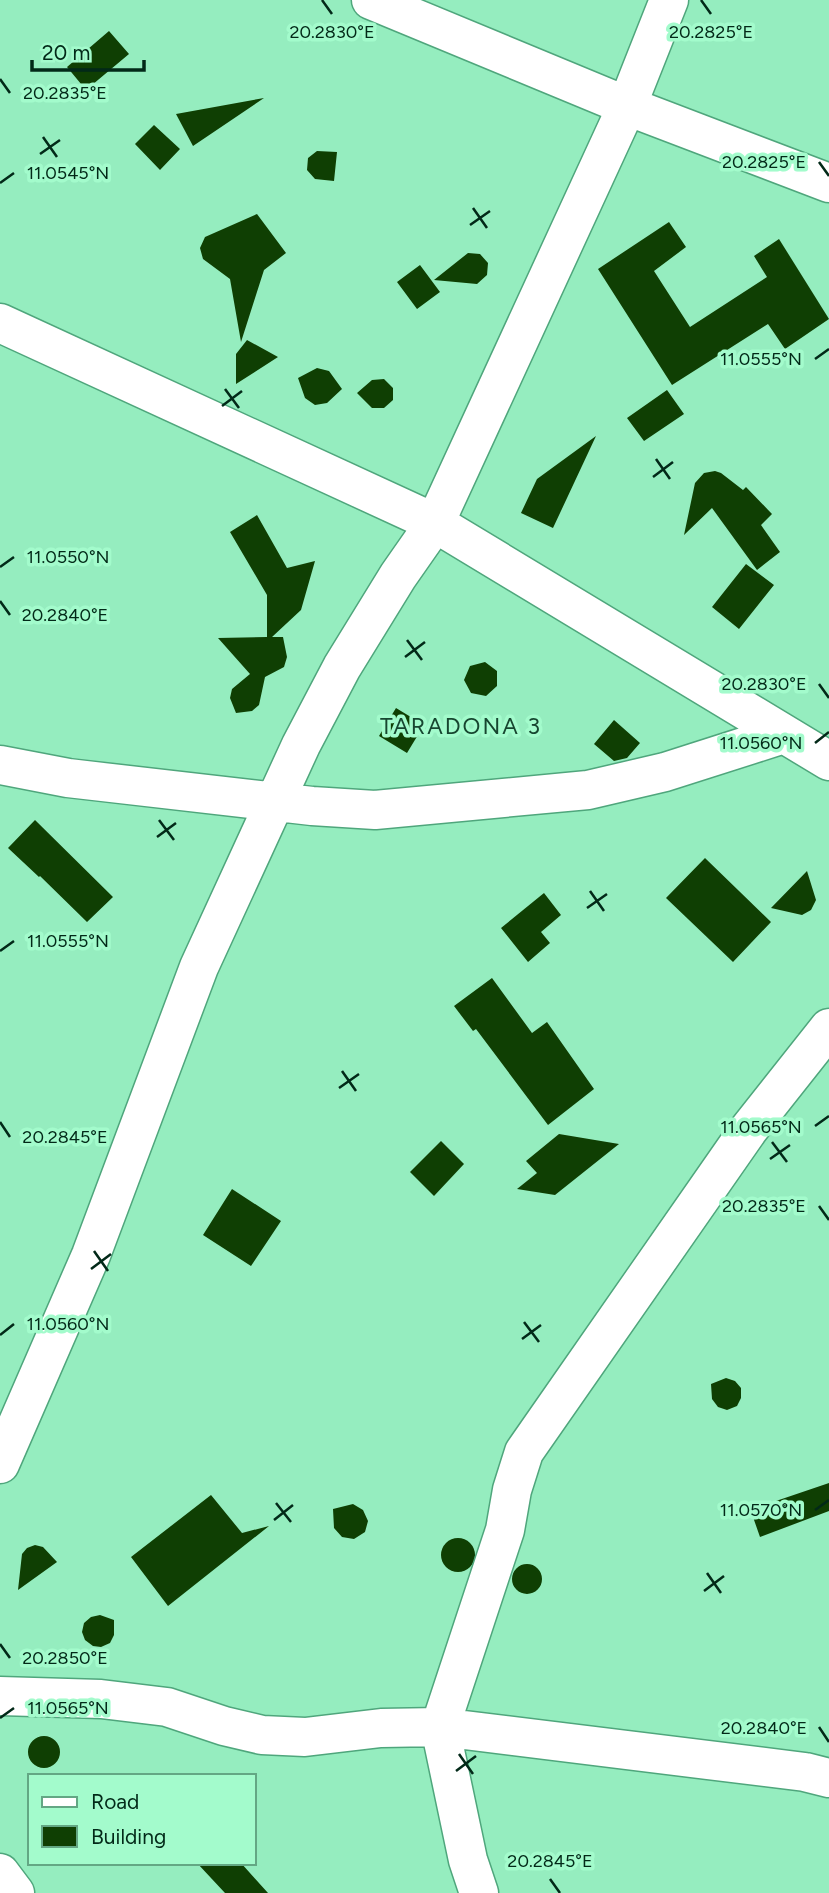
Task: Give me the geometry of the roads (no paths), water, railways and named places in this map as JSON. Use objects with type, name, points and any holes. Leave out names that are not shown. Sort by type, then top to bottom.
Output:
[{"type":"street","points":[[371,0],[627,106],[829,184]]},
{"type":"street","points":[[0,1464],[91,1255],[199,967],[276,800],[342,667],[398,576],[435,523],[627,106],[669,0]]},
{"type":"street","points":[[0,323],[435,523],[829,761]]},
{"type":"street","points":[[0,765],[68,778],[312,806],[375,810],[588,790],[665,772],[784,734]]},
{"type":"street","points":[[479,1893],[468,1860],[440,1727],[505,1530],[512,1490],[524,1452],[749,1129],[829,1028]]},
{"type":"street","points":[[0,1696],[101,1699],[167,1707],[223,1726],[262,1735],[305,1737],[381,1728],[440,1727],[805,1772],[829,1778]]},
{"type":"street","points":[[0,1873],[15,1893]]},
{"type":"district","name":"TARADONA 3","points":[[461,726]]}]
